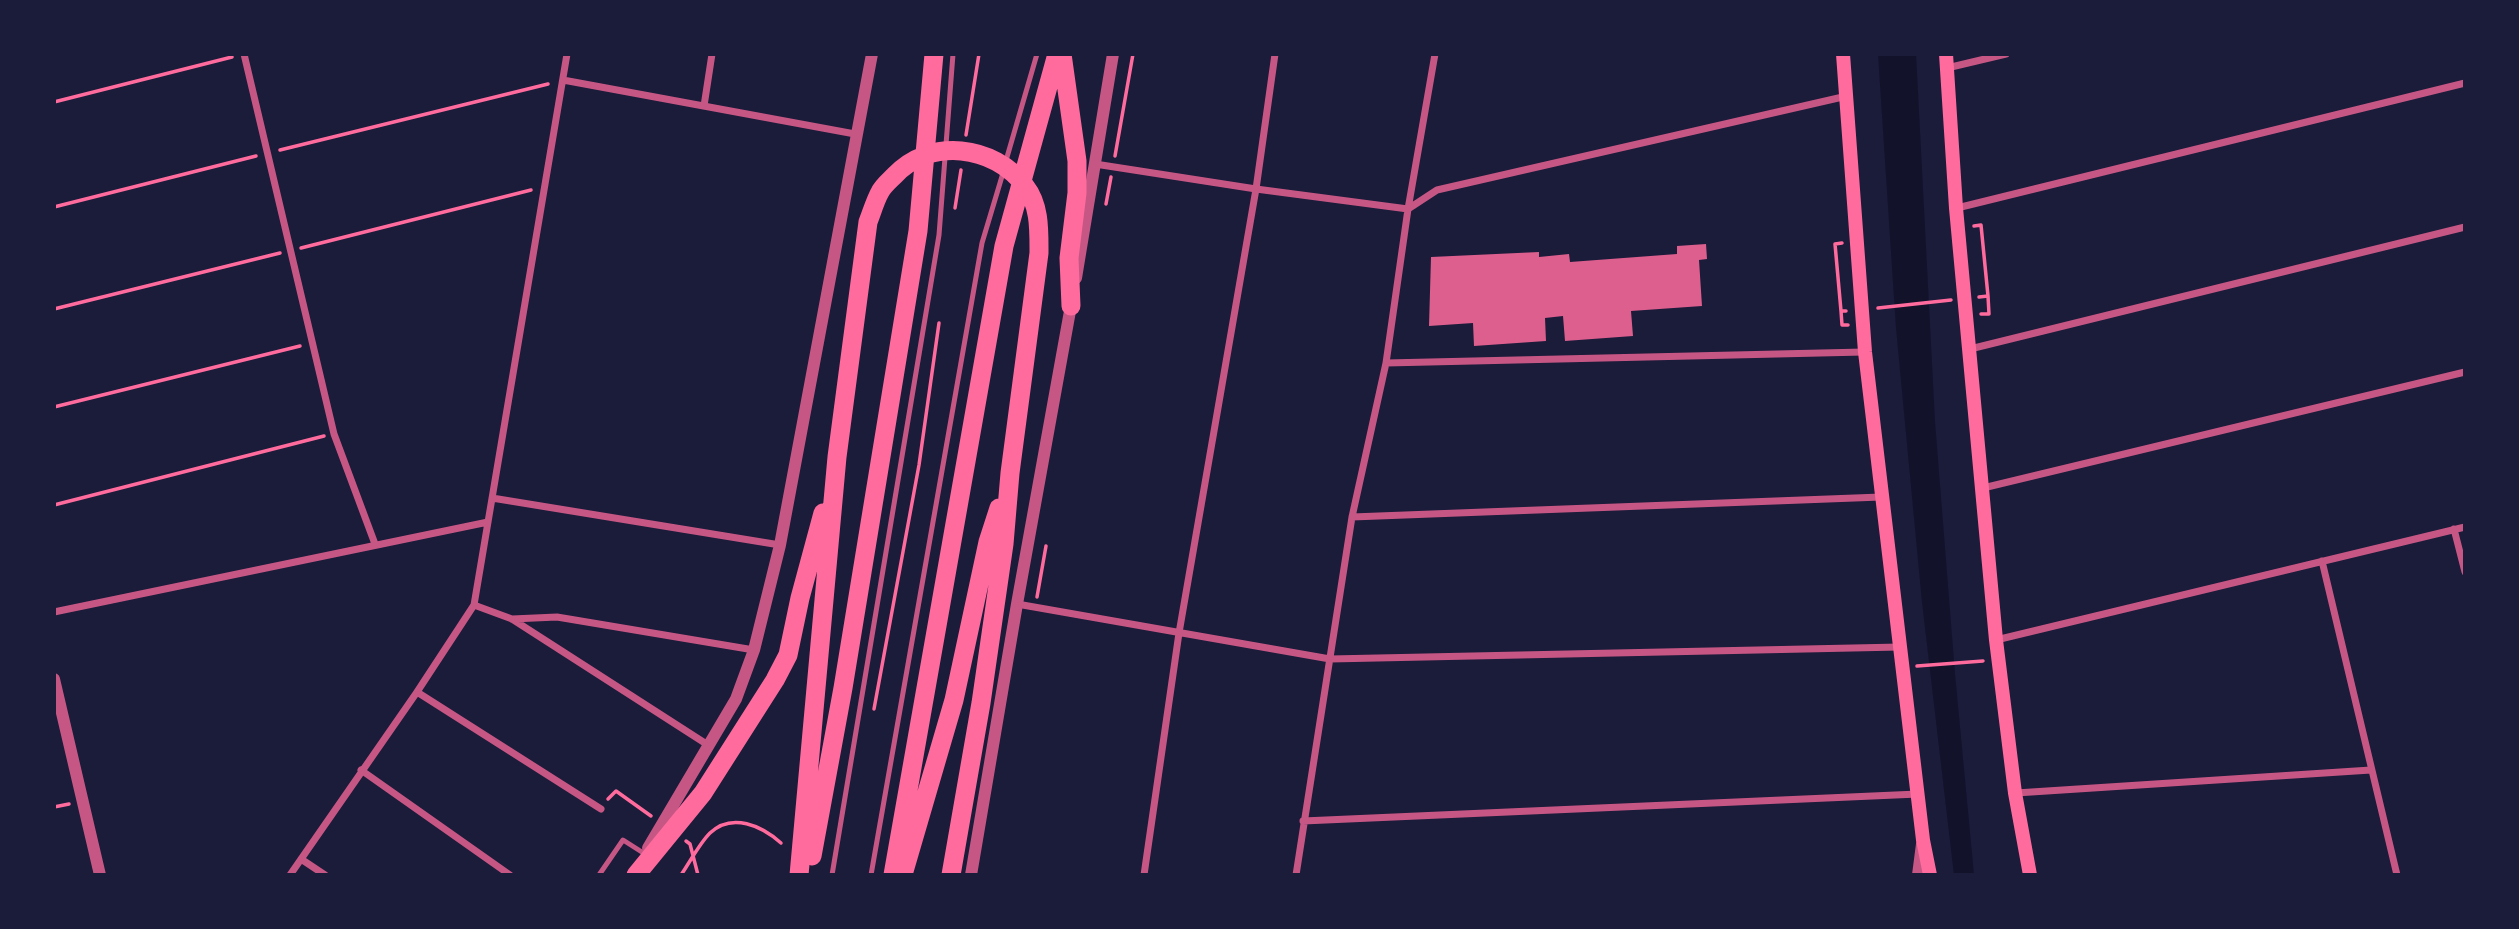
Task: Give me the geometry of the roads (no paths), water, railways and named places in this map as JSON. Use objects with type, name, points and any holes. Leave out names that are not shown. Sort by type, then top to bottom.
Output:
[{"type":"highway","points":[[808,875],[843,688],[918,231],[934,54]]},
{"type":"highway","points":[[1060,54],[1077,161],[1077,193],[1069,258],[1071,306]]},
{"type":"highway","points":[[893,875],[1004,246],[1060,54]]},
{"type":"highway","points":[[799,875],[837,457],[868,222],[880,190],[904,165],[935,151],[970,151],[1002,163],[1026,187],[1039,218],[1039,253],[1010,473],[1004,544],[981,704],[951,875]]},
{"type":"highway","points":[[634,875],[703,793],[758,709],[788,655],[837,457]]},
{"type":"highway","points":[[903,875],[954,700],[988,542],[1010,473]]},
{"type":"main road","points":[[1843,54],[1865,352],[1923,840],[1930,875]]},
{"type":"main road","points":[[1947,61],[1956,208],[1996,640],[2015,793],[2030,875]]},
{"type":"street","points":[[245,54],[334,434],[375,544]]},
{"type":"street","points":[[290,875],[474,605],[567,54]]},
{"type":"street","points":[[704,106],[712,54]]},
{"type":"street","points":[[634,875],[736,699],[754,650],[780,545],[872,54]]},
{"type":"street","points":[[971,875],[1113,54]]},
{"type":"street","points":[[1144,875],[1179,633],[1256,189],[1275,54]]},
{"type":"street","points":[[1296,875],[1352,517],[1386,363],[1408,209],[1435,54]]},
{"type":"street","points":[[1947,61],[2006,54]]},
{"type":"street","points":[[563,80],[855,134]]},
{"type":"street","points":[[1956,208],[2465,83]]},
{"type":"street","points":[[1095,164],[1408,209],[1437,190],[1847,96]]},
{"type":"street","points":[[1970,349],[2465,227]]},
{"type":"street","points":[[1386,363],[1865,352]]},
{"type":"street","points":[[1983,488],[2465,372]]},
{"type":"street","points":[[1352,517],[1881,496]]},
{"type":"street","points":[[492,498],[780,545]]},
{"type":"street","points":[[54,612],[488,522]]},
{"type":"street","points":[[1996,640],[2465,527]]},
{"type":"street","points":[[2454,529],[2465,572]]},
{"type":"street","points":[[2322,561],[2397,875]]},
{"type":"street","points":[[1017,604],[1330,659],[1900,647]]},
{"type":"street","points":[[474,605],[512,619],[708,745]]},
{"type":"street","points":[[512,619],[557,617],[754,650]]},
{"type":"street","points":[[54,679],[100,875]]},
{"type":"street","points":[[417,692],[601,809]]},
{"type":"street","points":[[362,770],[510,875]]},
{"type":"street","points":[[2015,793],[2371,770]]},
{"type":"street","points":[[1303,821],[1918,794]]},
{"type":"street","points":[[1918,875],[1923,840]]},
{"type":"street","points":[[2025,850],[2039,875]]},
{"type":"street","points":[[301,859],[325,875]]},
{"type":"lane","points":[[832,875],[939,235],[953,54]]},
{"type":"lane","points":[[872,875],[982,243],[1037,54]]},
{"type":"lane","points":[[599,875],[623,840],[645,854]]}]
